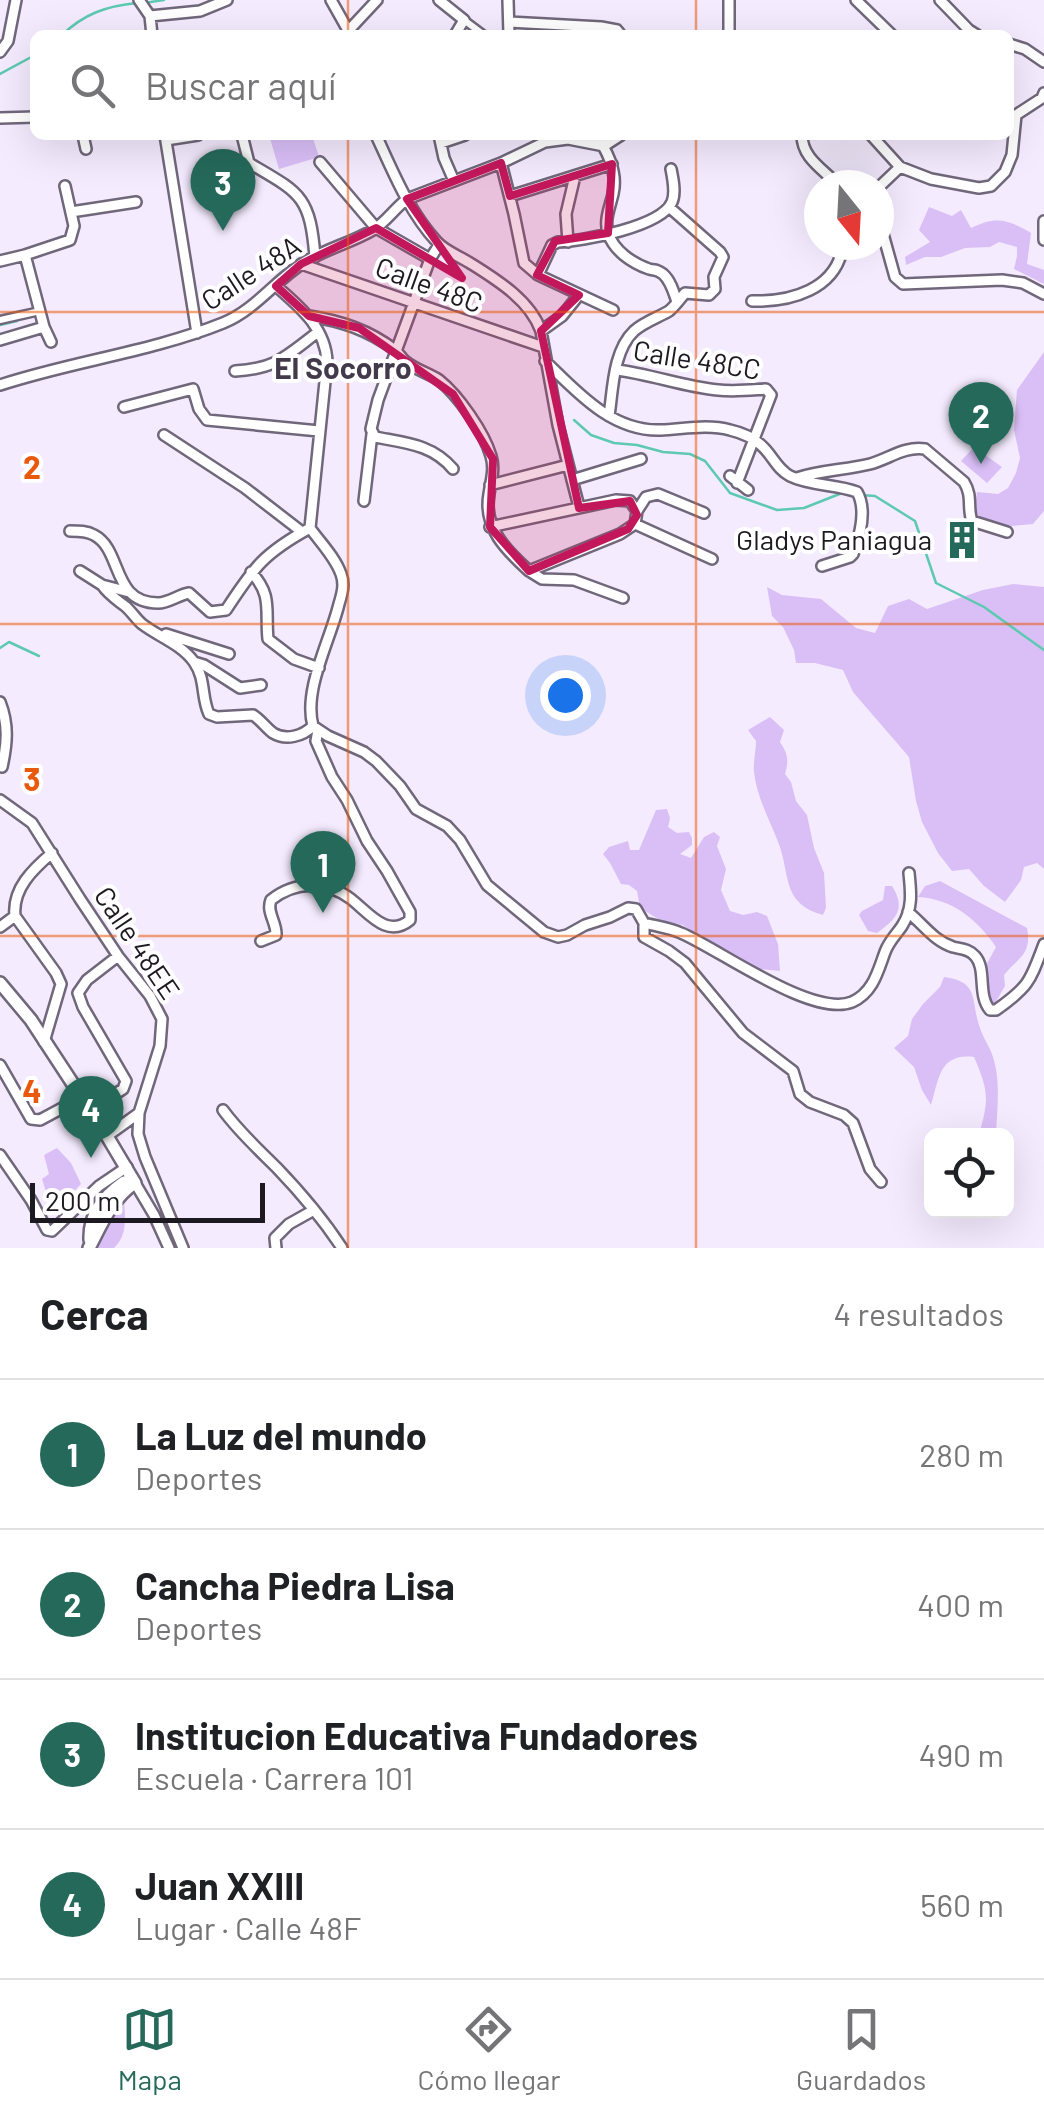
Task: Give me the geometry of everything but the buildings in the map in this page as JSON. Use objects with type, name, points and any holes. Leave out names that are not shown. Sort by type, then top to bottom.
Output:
[{"type":"street","points":[[1,51],[8,41],[16,0]]},
{"type":"street","points":[[144,8],[200,11],[227,0]]},
{"type":"street","points":[[331,0],[348,30]]},
{"type":"street","points":[[351,30],[377,0]]},
{"type":"street","points":[[440,0],[477,30]]},
{"type":"street","points":[[508,0],[508,30]]},
{"type":"street","points":[[728,0],[729,30]]},
{"type":"street","points":[[856,0],[887,30]]},
{"type":"street","points":[[940,0],[969,30]]},
{"type":"street","points":[[458,30],[464,20]]},
{"type":"street","points":[[509,22],[617,30]]},
{"type":"street","points":[[1014,46],[1044,62]]},
{"type":"street","points":[[1014,136],[1016,116],[1043,99]]},
{"type":"street","points":[[0,118],[30,117]]},
{"type":"street","points":[[84,140],[86,149]]},
{"type":"street","points":[[166,140],[198,333]]},
{"type":"street","points":[[243,140],[249,163],[284,184],[306,205],[316,256]]},
{"type":"street","points":[[378,140],[407,199],[439,244],[528,306],[536,318],[579,508]]},
{"type":"street","points":[[440,140],[454,182]]},
{"type":"street","name":"Calle 48A","points":[[0,385],[198,333],[229,321],[301,264],[376,228],[407,199],[554,140]]},
{"type":"street","name":"Calle 48A","points":[[579,140],[604,146]]},
{"type":"street","points":[[600,140],[612,164],[615,188],[607,218],[608,234],[620,252],[666,277],[677,303]]},
{"type":"street","points":[[604,146],[613,140]]},
{"type":"street","points":[[803,140],[810,160],[824,170]]},
{"type":"street","points":[[876,140],[900,167],[967,188],[991,186],[1005,172],[1014,140]]},
{"type":"street","points":[[320,162],[376,228],[430,259]]},
{"type":"street","points":[[501,163],[524,263],[538,275],[613,310]]},
{"type":"street","points":[[510,196],[612,164]]},
{"type":"street","points":[[894,172],[900,167]]},
{"type":"street","points":[[538,275],[552,245],[599,238],[651,220],[669,207],[673,196],[672,169]]},
{"type":"street","points":[[568,242],[566,214],[575,176]]},
{"type":"street","points":[[0,261],[70,240],[74,231],[65,186]]},
{"type":"street","points":[[72,212],[136,202]]},
{"type":"street","points":[[610,416],[616,370],[625,341],[635,330],[670,310],[685,293],[713,293],[720,252],[669,207]]},
{"type":"street","points":[[1044,220],[1044,240]]},
{"type":"street","points":[[439,244],[378,400],[371,429],[376,436],[435,452],[452,469]]},
{"type":"street","points":[[25,256],[51,342]]},
{"type":"street","points":[[752,301],[774,302],[808,292],[828,278],[838,260]]},
{"type":"street","points":[[890,260],[895,277],[903,284],[1002,280],[1023,283],[1044,294]]},
{"type":"street","name":"Calle 48C","points":[[301,264],[543,348]]},
{"type":"street","points":[[80,572],[102,585],[152,602],[163,603],[189,593],[210,612],[226,610],[266,556],[306,530],[327,354],[310,316],[276,286]]},
{"type":"street","points":[[541,331],[562,316],[579,295]]},
{"type":"street","points":[[0,320],[40,312]]},
{"type":"street","points":[[310,316],[348,324],[398,351],[406,362],[453,394],[493,459],[487,504],[493,531],[530,571],[542,579],[574,580],[623,598]]},
{"type":"street","points":[[0,340],[44,327]]},
{"type":"street","points":[[235,371],[259,370],[274,364],[318,332]]},
{"type":"street","points":[[546,361],[590,405],[610,416],[648,429],[720,427],[753,438],[784,473],[860,497],[862,514],[853,554],[822,566]]},
{"type":"street","name":"Calle 48CC","points":[[616,370],[720,390],[766,389],[771,395],[753,438]]},
{"type":"street","points":[[124,407],[193,389],[199,410],[207,420],[319,431]]},
{"type":"street","points":[[164,435],[306,530],[342,577],[343,590],[334,628],[310,698],[316,741],[367,841],[410,912],[410,920],[395,928],[372,918],[340,893],[300,884],[271,900],[276,936],[261,941]]},
{"type":"street","points":[[364,501],[376,436]]},
{"type":"street","points":[[748,490],[734,480],[753,438]]},
{"type":"street","points":[[796,478],[924,448],[964,482],[971,496],[972,521],[1007,532]]},
{"type":"street","points":[[572,480],[641,459]]},
{"type":"street","points":[[492,480],[568,465]]},
{"type":"street","points":[[530,571],[620,534],[634,524],[646,497],[658,494],[704,513]]},
{"type":"street","points":[[493,531],[625,499],[637,511]]},
{"type":"street","points":[[634,524],[712,560]]},
{"type":"street","points":[[70,531],[93,534],[101,540],[129,592]]},
{"type":"street","points":[[251,572],[263,584],[268,639],[294,658],[319,668]]},
{"type":"street","points":[[102,585],[140,623],[177,646],[194,662],[204,680],[209,714],[217,718],[253,715],[276,735],[294,737],[315,728]]},
{"type":"street","points":[[153,631],[228,654]]},
{"type":"street","points":[[194,662],[236,686],[261,685]]},
{"type":"street","points":[[0,702],[8,742],[2,767]]},
{"type":"street","points":[[315,728],[376,761],[416,808],[446,826],[460,840],[487,885],[544,932],[567,935],[628,908],[636,910],[644,923],[644,937],[685,963],[743,1033],[792,1071],[800,1094],[853,1123],[870,1169],[880,1182]]},
{"type":"street","name":"Calle 48EE","points":[[0,800],[28,818],[162,1019],[160,1046],[140,1113],[138,1134],[183,1248]]},
{"type":"street","points":[[44,1042],[60,984],[16,916],[14,906],[30,873],[52,852]]},
{"type":"street","points":[[644,923],[680,933],[770,982],[815,999],[849,1003],[873,984],[888,943],[904,924],[912,895],[909,874]]},
{"type":"street","points":[[908,912],[938,940],[965,949],[976,958],[985,1004],[990,1010],[996,1010],[1026,986],[1036,972],[1044,944]]},
{"type":"street","points":[[0,927],[16,916]]},
{"type":"street","points":[[90,1112],[123,1090],[126,1081],[82,1007],[78,993],[87,980],[118,956]]},
{"type":"street","points":[[0,983],[31,1020],[108,1136],[169,1248]]},
{"type":"street","points":[[0,1065],[31,1120],[40,1120],[81,1098]]},
{"type":"street","points":[[223,1110],[237,1130],[314,1210],[342,1248]]},
{"type":"street","points":[[108,1136],[140,1113]]},
{"type":"street","points":[[0,1155],[46,1230],[52,1230],[99,1186],[131,1176]]},
{"type":"street","points":[[89,1247],[90,1225],[96,1209],[131,1176]]},
{"type":"street","points":[[276,1248],[275,1238],[284,1228],[314,1210]]},
{"type":"highlighted area","points":[[501,163],[510,196],[612,164],[608,233],[555,241],[537,275],[579,295],[541,331],[579,508],[630,501],[637,515],[628,529],[529,571],[490,527],[493,459],[453,394],[359,328],[309,316],[276,286],[301,264],[376,228],[462,278],[407,199]]},
{"type":"shaded area","points":[[270,140],[314,140],[319,157],[279,169]]},
{"type":"shaded area","points":[[929,207],[952,216],[961,210],[971,228],[1001,221],[1031,233],[1027,264],[1044,270],[1044,284],[1014,269],[1017,247],[999,242],[941,257],[925,257],[906,265],[905,257],[930,242],[919,230]]},
{"type":"shaded area","points":[[1044,352],[1044,511],[1033,524],[1012,526],[973,517],[977,492],[998,494],[1008,488],[1016,473],[1020,458],[1014,430],[1017,390]]},
{"type":"shaded area","points":[[974,447],[1002,467],[987,483],[961,461]]},
{"type":"shaded area","points":[[1013,584],[1044,587],[1044,869],[1037,863],[1024,867],[1021,880],[1005,902],[969,869],[952,871],[938,853],[922,822],[909,757],[853,692],[843,670],[796,663],[783,627],[772,616],[767,587],[782,595],[821,599],[856,628],[875,633],[888,606],[909,599],[927,609]]},
{"type":"shaded area","points":[[770,717],[784,730],[780,742],[787,757],[785,774],[796,801],[807,815],[824,873],[823,915],[794,897],[758,792],[754,768],[756,741],[748,730]]},
{"type":"shaded area","points":[[667,809],[668,827],[677,833],[689,832],[692,838],[692,845],[680,854],[691,858],[704,837],[714,832],[720,837],[717,846],[726,869],[721,890],[730,911],[767,916],[778,944],[780,971],[749,968],[735,962],[683,925],[660,920],[640,908],[637,891],[621,884],[603,854],[609,847],[628,841],[630,850],[639,850],[656,810]]},
{"type":"shaded area","points":[[940,881],[1027,928],[1026,950],[1004,975],[1005,986],[994,1005],[989,1006],[984,969],[996,947],[963,912],[918,897],[925,886]]},
{"type":"shaded area","points":[[885,886],[892,886],[899,907],[890,923],[877,933],[868,931],[859,915],[883,900]]},
{"type":"shaded area","points":[[944,977],[964,983],[972,994],[995,1067],[996,1128],[981,1128],[986,1096],[974,1057],[954,1059],[947,1064],[931,1105],[914,1067],[894,1048],[908,1036],[912,1019]]},
{"type":"shaded area","points":[[57,1148],[71,1163],[81,1184],[53,1214],[42,1179],[49,1174],[44,1155]]},
{"type":"shaded area","points":[[124,1199],[122,1237],[114,1248],[93,1248],[103,1225],[118,1213]]},
{"type":"waterway","points":[[144,3],[164,0]]},
{"type":"waterway","points":[[69,30],[96,12],[137,3]]},
{"type":"waterway","points":[[0,74],[30,58]]},
{"type":"waterway","points":[[0,325],[17,321]]},
{"type":"waterway","points":[[574,420],[591,435],[614,443],[690,454],[705,461],[730,493],[777,510],[804,508],[848,493]]},
{"type":"waterway","points":[[861,495],[875,496],[915,521],[936,583],[984,607],[1044,650]]},
{"type":"waterway","points":[[0,648],[9,642],[39,656]]},
{"type":"place","name":"Institucion Educativa Fundadores","points":[[223,231]]},
{"type":"place","name":"Cancha Piedra Lisa","points":[[981,464]]},
{"type":"place","name":"Gladys Paniagua","points":[[962,540]]},
{"type":"place","name":"La Luz del mundo","points":[[323,913]]},
{"type":"place","name":"Juan XXIII","points":[[91,1158]]},
{"type":"district","name":"El Socorro","points":[[343,369]]}]
